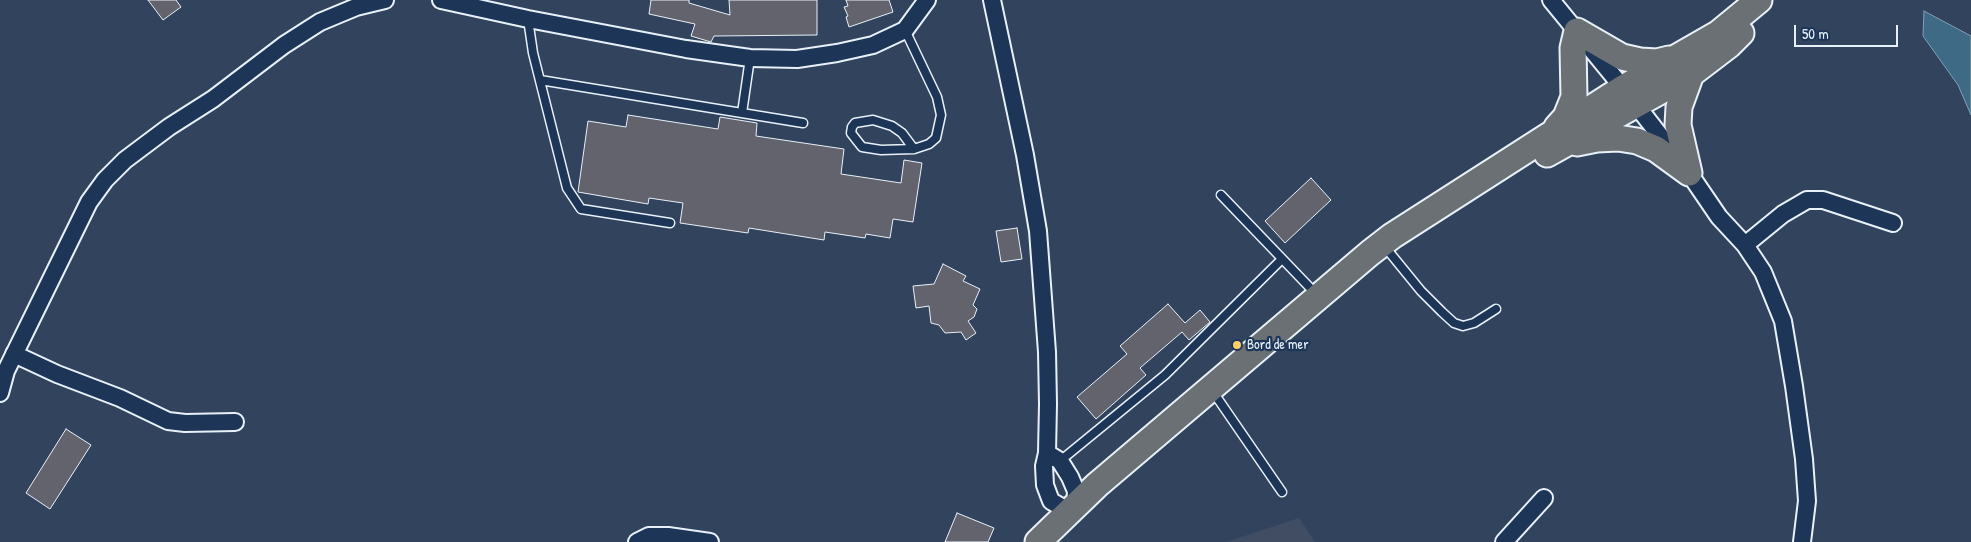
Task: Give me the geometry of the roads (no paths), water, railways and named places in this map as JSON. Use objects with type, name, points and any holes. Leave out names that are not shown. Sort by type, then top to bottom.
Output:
[{"type":"main road","points":[[1689,173],[1678,125],[1685,65],[1719,33],[1760,0]]},
{"type":"main road","points":[[1038,542],[1097,486],[1392,236],[1629,96],[1685,65],[1729,45],[1772,0]]},
{"type":"main road","points":[[1055,542],[1218,399],[1390,253],[1466,203],[1556,139],[1574,97],[1573,48],[1577,30],[1622,57],[1640,61],[1685,65]]},
{"type":"main road","points":[[1556,139],[1618,138],[1637,141],[1656,149],[1689,173]]},
{"type":"street","points":[[0,393],[3,374],[89,202],[105,180],[125,160],[169,127],[213,99],[284,45],[320,22],[356,7],[385,0]]},
{"type":"street","points":[[441,0],[528,19],[686,49],[750,58],[797,59],[873,45],[905,30],[928,0]]},
{"type":"street","points":[[992,0],[1023,145],[1038,231],[1054,457],[1076,491],[1075,508],[1063,508],[1051,501],[1045,485],[1044,466],[1054,457]]},
{"type":"street","points":[[1551,0],[1629,96],[1689,173],[1719,217],[1745,246],[1763,272],[1783,321],[1804,459],[1807,501],[1802,542]]},
{"type":"street","points":[[1745,246],[1783,214],[1807,200],[1822,200],[1893,223]]},
{"type":"street","points":[[14,354],[57,374],[120,398],[168,421],[185,423],[235,422]]},
{"type":"street","points":[[1504,542],[1544,498]]},
{"type":"street","points":[[637,542],[649,536],[668,536],[710,542]]},
{"type":"lane","points":[[528,19],[540,80],[567,188],[581,209],[670,223]]},
{"type":"lane","points":[[905,30],[937,97],[941,114],[936,138],[929,144],[914,149],[881,150],[862,146],[851,133],[852,127],[862,121],[873,120],[892,126],[902,133],[914,149]]},
{"type":"lane","points":[[742,113],[750,58]]},
{"type":"lane","points":[[540,80],[803,123]]},
{"type":"lane","points":[[1221,195],[1320,297]]},
{"type":"lane","points":[[1390,253],[1422,291],[1454,322],[1463,326],[1474,323],[1496,309]]},
{"type":"lane","points":[[1054,457],[1165,374],[1282,259]]},
{"type":"lane","points":[[1218,399],[1282,492]]},
{"type":"place","name":"Bord de mer","points":[[1237,345]]}]
